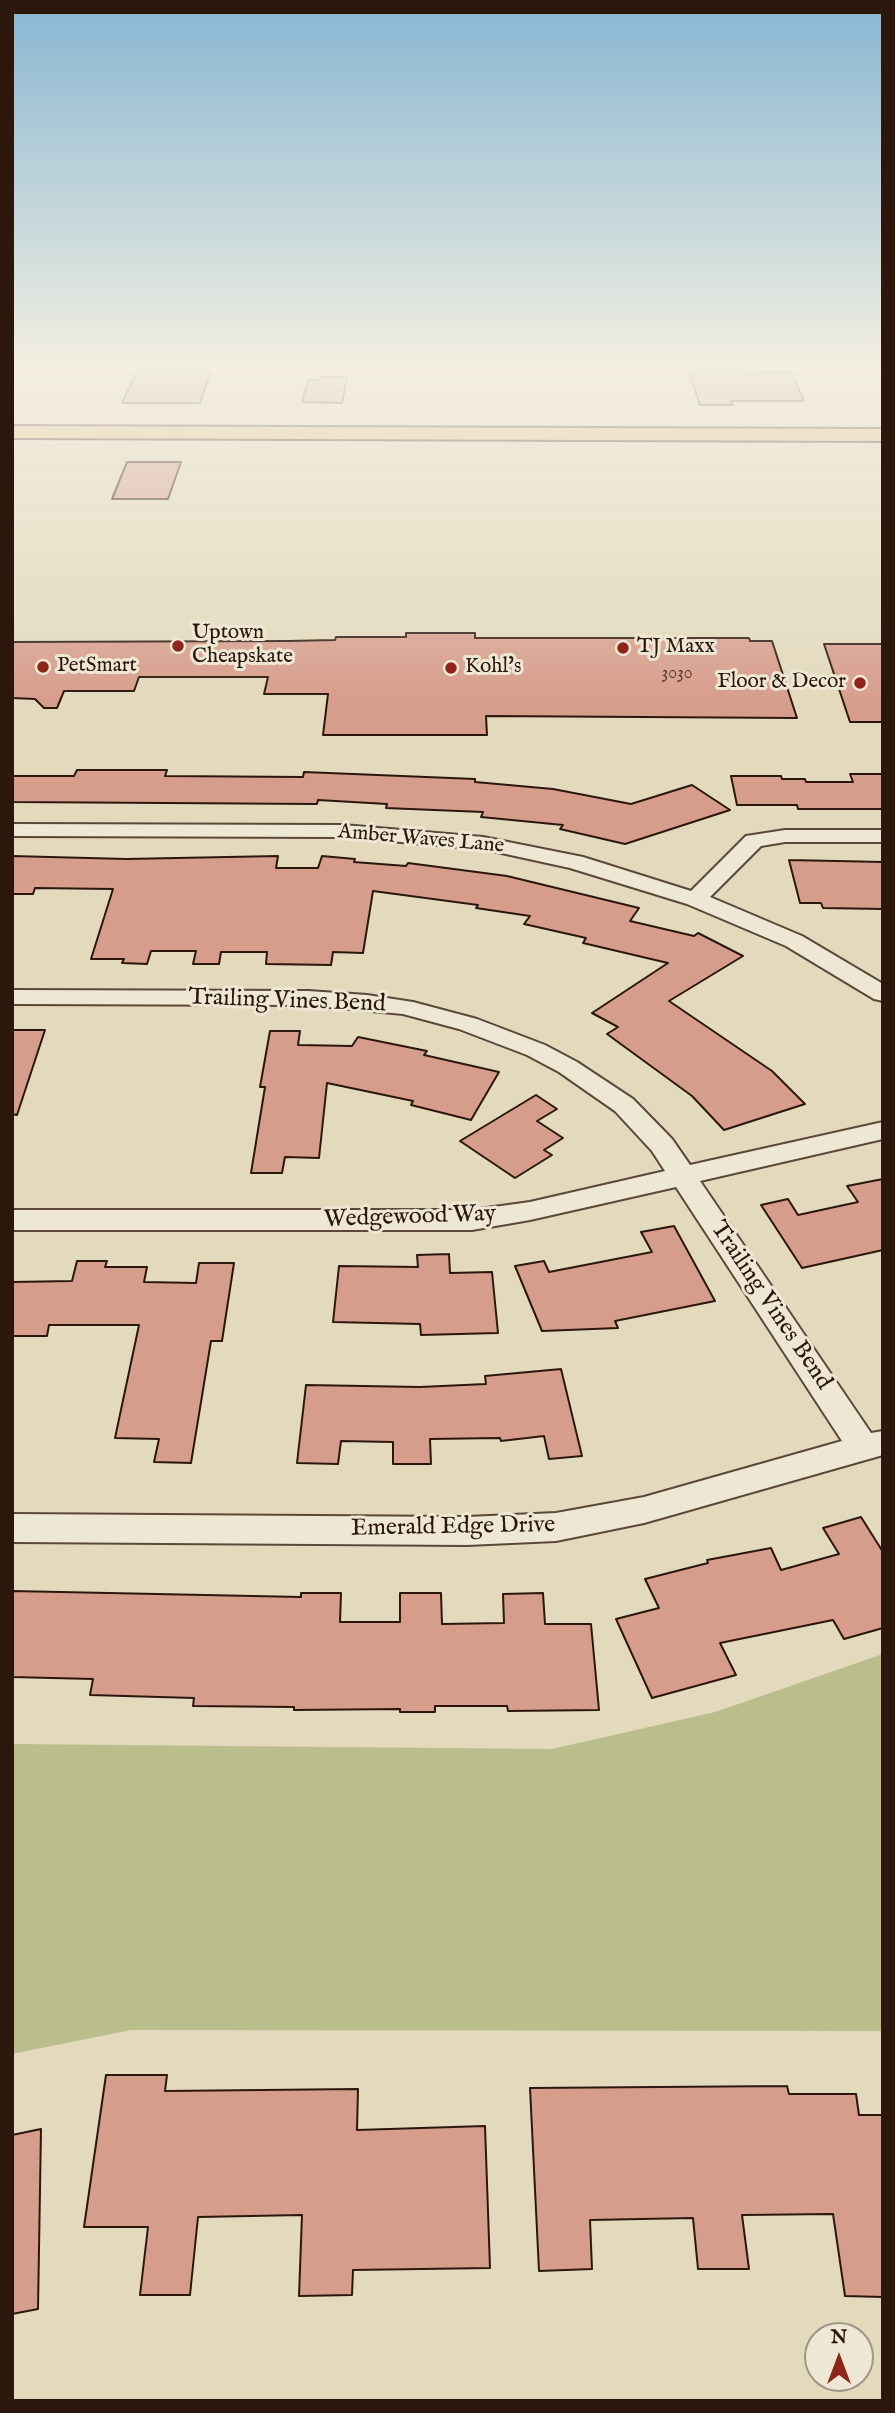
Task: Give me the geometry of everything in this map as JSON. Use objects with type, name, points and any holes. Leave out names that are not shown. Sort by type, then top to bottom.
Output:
[{"type":"street","name":"Amber Waves Lane","points":[[12,830],[343,831],[483,843],[575,862],[695,899],[794,941],[883,994]]},
{"type":"street","points":[[695,899],[754,841],[785,836],[883,836]]},
{"type":"street","name":"Trailing Vines Bend","points":[[12,997],[335,999],[404,1007],[438,1015],[526,1046],[597,1084],[645,1124],[873,1445]]},
{"type":"street","name":"Wedgewood Way","points":[[12,1220],[449,1222],[530,1211],[883,1130]]},
{"type":"street","name":"Emerald Edge Drive","points":[[12,1528],[467,1531],[556,1527],[644,1510],[873,1445]]},
{"type":"green space","points":[[883,1654],[883,2031],[131,2030],[12,2054],[12,1744],[552,1749],[715,1712]]},
{"type":"building","points":[[121,477],[176,477],[168,499],[112,499]]},
{"type":"building","points":[[406,633],[475,633],[475,638],[749,638],[750,641],[772,641],[797,718],[486,716],[487,735],[323,735],[328,694],[264,694],[268,677],[139,677],[134,691],[64,691],[57,708],[44,708],[35,699],[12,698],[12,642],[335,640],[336,637],[406,637]]},
{"type":"building","name":"Floor & Decor","points":[[824,644],[883,644],[883,722],[850,722]]},
{"type":"building","points":[[77,770],[167,770],[165,776],[303,777],[304,772],[475,779],[475,782],[553,789],[631,804],[692,785],[730,810],[625,844],[560,829],[563,825],[481,817],[483,812],[386,808],[387,804],[318,800],[317,804],[12,802],[12,776],[74,776]]},
{"type":"building","points":[[850,774],[883,774],[883,809],[798,809],[797,805],[737,805],[731,776],[781,776],[782,779],[805,779],[806,782],[853,782]]},
{"type":"building","points":[[12,856],[126,859],[278,856],[276,868],[318,868],[322,856],[355,859],[354,862],[406,866],[408,863],[507,876],[639,908],[630,921],[694,936],[698,933],[743,956],[669,1001],[772,1071],[805,1104],[724,1130],[692,1096],[607,1034],[618,1027],[592,1013],[668,963],[583,943],[586,938],[524,924],[530,916],[476,908],[478,905],[373,891],[363,953],[333,952],[331,965],[266,964],[267,952],[221,952],[219,964],[193,964],[196,951],[151,951],[147,964],[122,963],[124,959],[91,959],[113,889],[35,888],[33,894],[12,894]]},
{"type":"building","points":[[789,860],[883,862],[883,909],[823,908],[821,903],[800,903]]},
{"type":"building","points":[[12,1030],[45,1030],[17,1115],[12,1114]]},
{"type":"building","points":[[270,1031],[300,1031],[298,1045],[352,1046],[358,1037],[427,1051],[424,1055],[499,1072],[471,1120],[411,1105],[413,1101],[327,1083],[319,1158],[285,1157],[282,1173],[251,1173],[265,1087],[260,1087]]},
{"type":"building","points":[[536,1095],[557,1109],[537,1121],[563,1138],[544,1150],[552,1155],[515,1178],[460,1141]]},
{"type":"building","points":[[883,1179],[883,1250],[802,1268],[761,1205],[788,1199],[798,1215],[858,1202],[847,1186]]},
{"type":"building","points":[[674,1226],[715,1301],[615,1321],[618,1328],[542,1331],[515,1266],[544,1261],[549,1272],[652,1252],[641,1232]]},
{"type":"building","points":[[449,1254],[450,1273],[492,1272],[498,1333],[421,1335],[420,1324],[333,1322],[339,1266],[418,1267],[417,1255]]},
{"type":"building","points":[[77,1261],[107,1261],[105,1267],[147,1267],[144,1282],[196,1283],[199,1263],[234,1263],[222,1341],[211,1341],[191,1463],[154,1462],[159,1439],[115,1438],[139,1325],[49,1325],[47,1336],[12,1336],[12,1282],[72,1281]]},
{"type":"building","points":[[561,1369],[582,1456],[549,1459],[544,1436],[501,1441],[500,1438],[430,1439],[431,1464],[393,1464],[393,1442],[341,1441],[338,1464],[297,1463],[306,1385],[420,1387],[486,1384],[485,1376]]},
{"type":"building","points":[[861,1517],[883,1552],[883,1628],[844,1639],[833,1620],[720,1643],[736,1675],[652,1698],[616,1619],[659,1608],[645,1579],[708,1563],[707,1560],[771,1548],[781,1570],[839,1554],[823,1528]]},
{"type":"building","points":[[12,1591],[301,1597],[301,1593],[341,1593],[340,1622],[400,1622],[400,1593],[441,1593],[442,1624],[504,1623],[503,1594],[543,1593],[545,1624],[591,1624],[599,1710],[508,1711],[507,1706],[435,1706],[435,1712],[400,1712],[400,1709],[294,1710],[294,1707],[193,1706],[194,1698],[90,1695],[93,1679],[12,1677]]},
{"type":"building","points":[[106,2075],[167,2075],[165,2091],[358,2089],[357,2130],[485,2126],[490,2268],[353,2270],[352,2295],[299,2296],[302,2215],[198,2217],[190,2295],[140,2295],[148,2227],[84,2227]]},
{"type":"building","points":[[787,2086],[789,2094],[856,2094],[859,2115],[883,2115],[883,2297],[845,2296],[833,2214],[742,2215],[749,2269],[698,2269],[693,2218],[590,2220],[592,2269],[539,2271],[530,2088]]},
{"type":"building","points":[[41,2129],[38,2309],[12,2314],[12,2135]]},
{"type":"place","name":"Uptown Cheapskate","points":[[178,646]]},
{"type":"place","name":"TJ Maxx","points":[[623,648]]},
{"type":"place","name":"PetSmart","points":[[43,667]]},
{"type":"place","name":"Kohl's","points":[[451,668]]},
{"type":"place","name":"Floor & Decor","points":[[860,683]]}]
